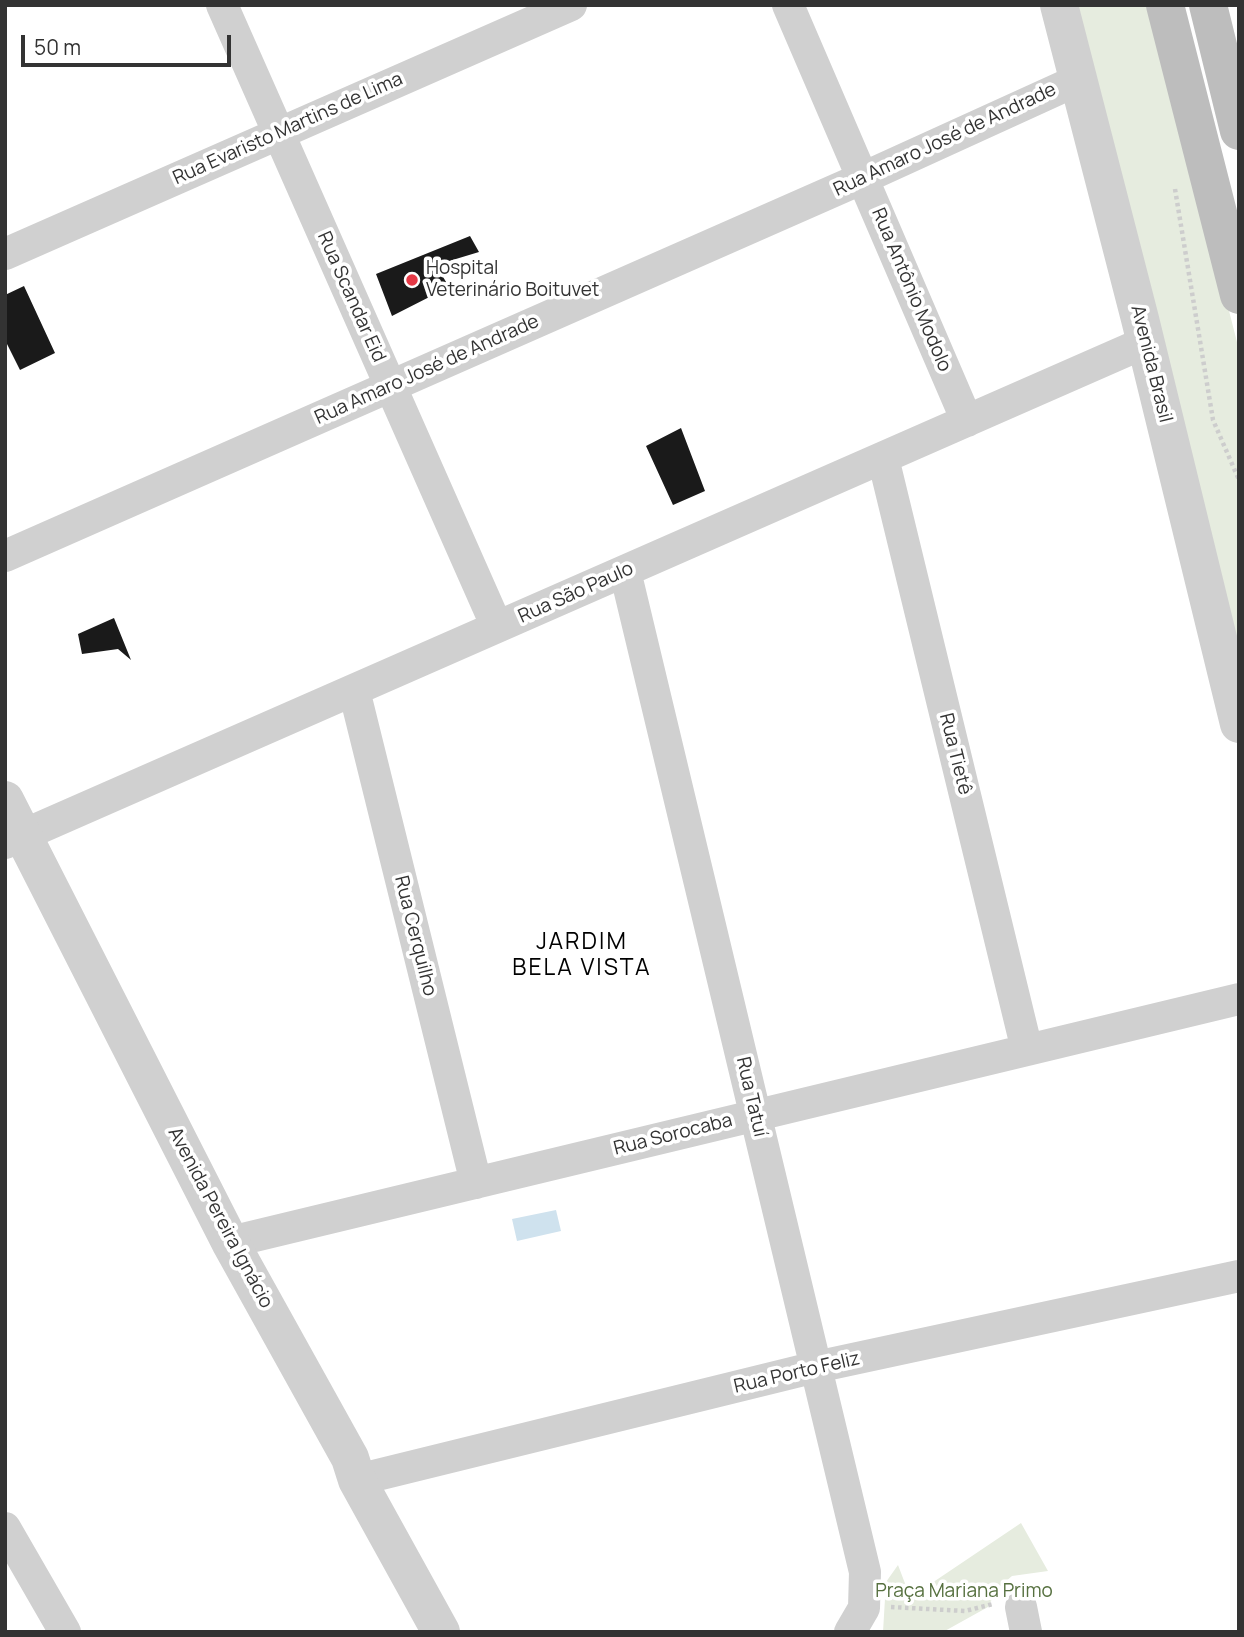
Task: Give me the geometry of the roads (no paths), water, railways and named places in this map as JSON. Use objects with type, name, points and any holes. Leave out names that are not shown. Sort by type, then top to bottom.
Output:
[{"type":"main road","points":[[1164,5],[1239,295]]},
{"type":"main road","points":[[1208,5],[1239,131]]},
{"type":"street","name":"Rua Scandar Eid","points":[[222,5],[497,627]]},
{"type":"street","name":"Rua Evaristo Martins de Lima","points":[[5,254],[571,5]]},
{"type":"street","name":"Rua Antônio Modolo","points":[[788,5],[967,421]]},
{"type":"street","name":"Avenida Brasil","points":[[1059,5],[1146,342],[1239,724]]},
{"type":"street","name":"Rua Amaro José de Andrade","points":[[5,556],[863,178],[1078,80]]},
{"type":"street","name":"Rua São Paulo","points":[[13,839],[1146,342]]},
{"type":"street","name":"Rua Tietê","points":[[883,458],[1027,1050]]},
{"type":"street","name":"Rua Tatuí","points":[[625,571],[865,1572],[857,1620]]},
{"type":"street","name":"Rua Cerquilho","points":[[354,690],[476,1183]]},
{"type":"street","name":"Avenida Pereira Ignácio","points":[[5,800],[13,839],[230,1242],[350,1458],[357,1480],[441,1632]]},
{"type":"street","name":"Rua Sorocaba","points":[[230,1242],[1239,999]]},
{"type":"street","name":"Rua Porto Feliz","points":[[357,1480],[816,1367],[1239,1276]]},
{"type":"street","points":[[5,1528],[65,1632]]},
{"type":"water","points":[[556,1210],[561,1231],[517,1241],[512,1219]]},
{"type":"place","name":"Hospital Veterinário Boituvet","points":[[412,280]]},
{"type":"district","name":"JARDIM BELA VISTA","points":[[582,956]]},
{"type":"park label","name":"Praça Mariana Primo","points":[[964,1592]]}]
